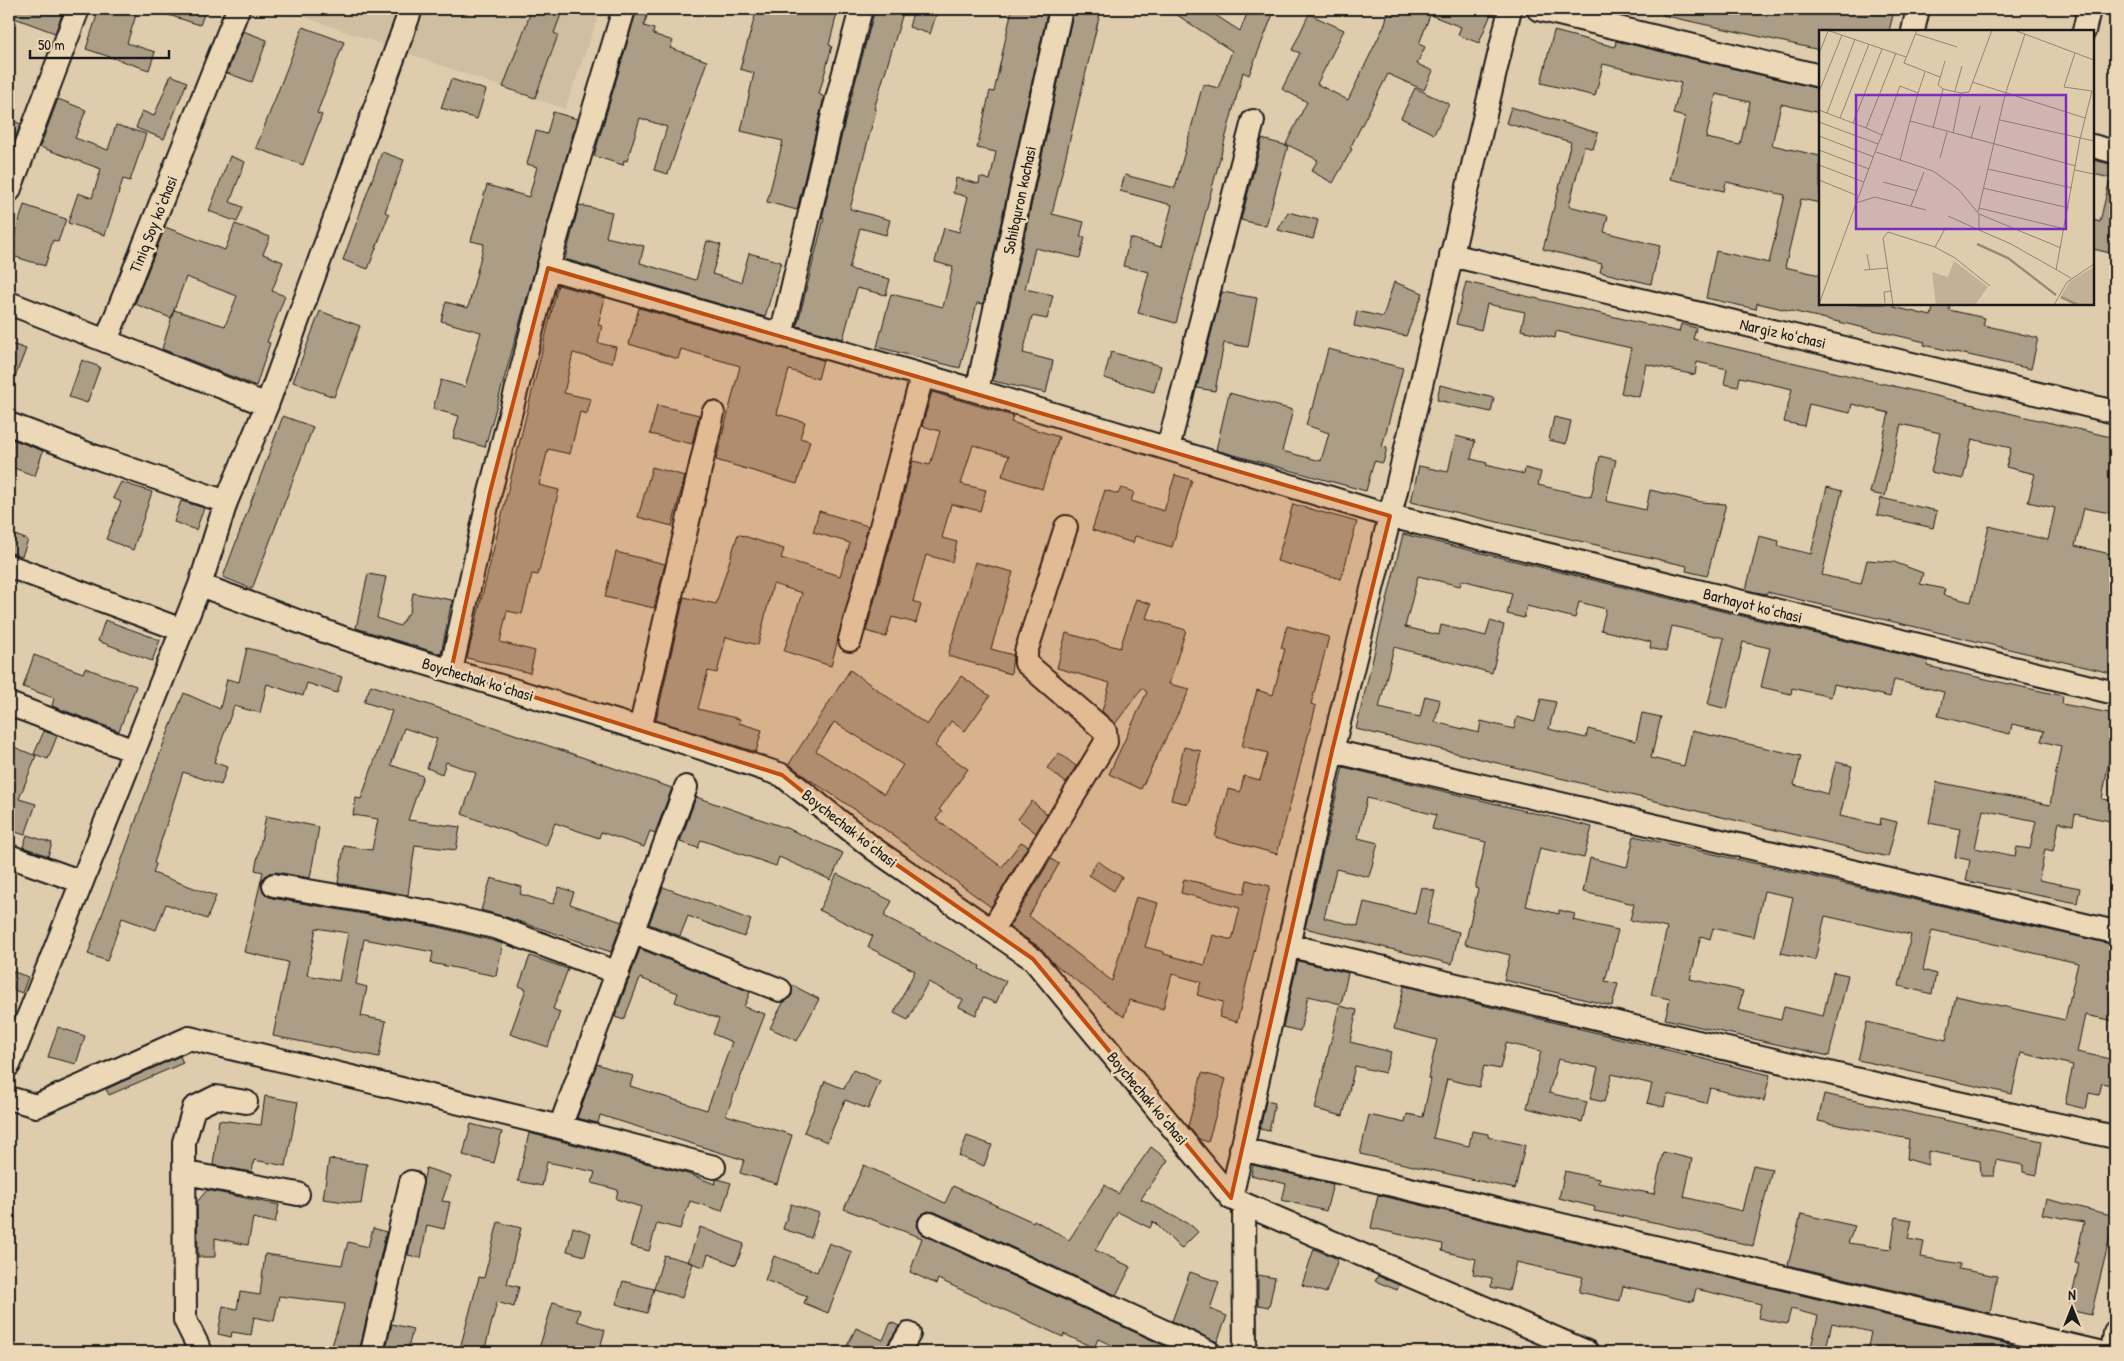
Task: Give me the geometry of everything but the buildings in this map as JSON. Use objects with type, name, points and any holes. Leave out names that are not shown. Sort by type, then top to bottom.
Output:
[{"type":"street","points":[[9,191],[78,9]]},
{"type":"street","name":"Tiniq Soy koʻchasi","points":[[106,341],[238,9]]},
{"type":"street","points":[[9,1065],[17,1019],[82,882],[200,585],[226,502],[267,405],[412,9]]},
{"type":"street","points":[[450,671],[490,492],[548,268],[624,9]]},
{"type":"street","points":[[781,336],[834,110],[861,9]]},
{"type":"street","name":"Sohibquron kochasi","points":[[977,391],[1060,9]]},
{"type":"street","points":[[1245,1352],[1237,1201],[1241,1149],[1332,751],[1390,516],[1510,9]]},
{"type":"street","points":[[1538,9],[1819,76]]},
{"type":"street","points":[[1913,30],[1918,9]]},
{"type":"street","points":[[2084,30],[2089,9]]},
{"type":"street","points":[[1168,448],[1253,121]]},
{"type":"street","points":[[2094,146],[2115,152]]},
{"type":"street","name":"Nargiz koʻchasi","points":[[1451,255],[2115,412]]},
{"type":"street","name":"Barhayot koʻchasi","points":[[548,268],[922,377],[977,391],[1390,516],[2115,693]]},
{"type":"street","points":[[9,303],[267,405]]},
{"type":"street","points":[[850,640],[922,377]]},
{"type":"street","points":[[640,728],[713,413]]},
{"type":"street","points":[[9,424],[101,459],[226,502]]},
{"type":"street","points":[[992,930],[1106,742],[1105,731],[1026,662],[1026,652],[1066,527]]},
{"type":"street","points":[[9,566],[182,630]]},
{"type":"street","name":"Boychechak koʻchasi","points":[[200,585],[343,638],[640,728],[782,775],[874,848],[1033,959],[1237,1201]]},
{"type":"street","points":[[9,704],[134,751]]},
{"type":"street","points":[[1332,751],[2115,932]]},
{"type":"street","points":[[560,1127],[686,786]]},
{"type":"street","points":[[9,856],[82,882]]},
{"type":"street","points":[[274,885],[441,914],[498,928],[618,973]]},
{"type":"street","points":[[633,932],[780,990]]},
{"type":"street","points":[[1287,944],[1935,1098],[2115,1137]]},
{"type":"street","points":[[9,1098],[36,1106],[189,1038],[560,1127],[714,1167]]},
{"type":"street","points":[[201,1352],[185,1320],[186,1173],[184,1142],[194,1108],[216,1097],[246,1102]]},
{"type":"street","points":[[1241,1149],[2098,1352]]},
{"type":"street","points":[[186,1173],[298,1194]]},
{"type":"street","points":[[372,1352],[411,1182]]},
{"type":"street","points":[[1237,1201],[1587,1352]]},
{"type":"street","points":[[930,1224],[1209,1352]]},
{"type":"street","points":[[2112,1352],[2115,1333]]},
{"type":"highlighted area","points":[[548,268],[1390,516],[1332,751],[1231,1198],[1033,959],[874,849],[782,775],[451,671],[490,492]]},
{"type":"shaded area","points":[[282,9],[601,9],[565,109]]}]
